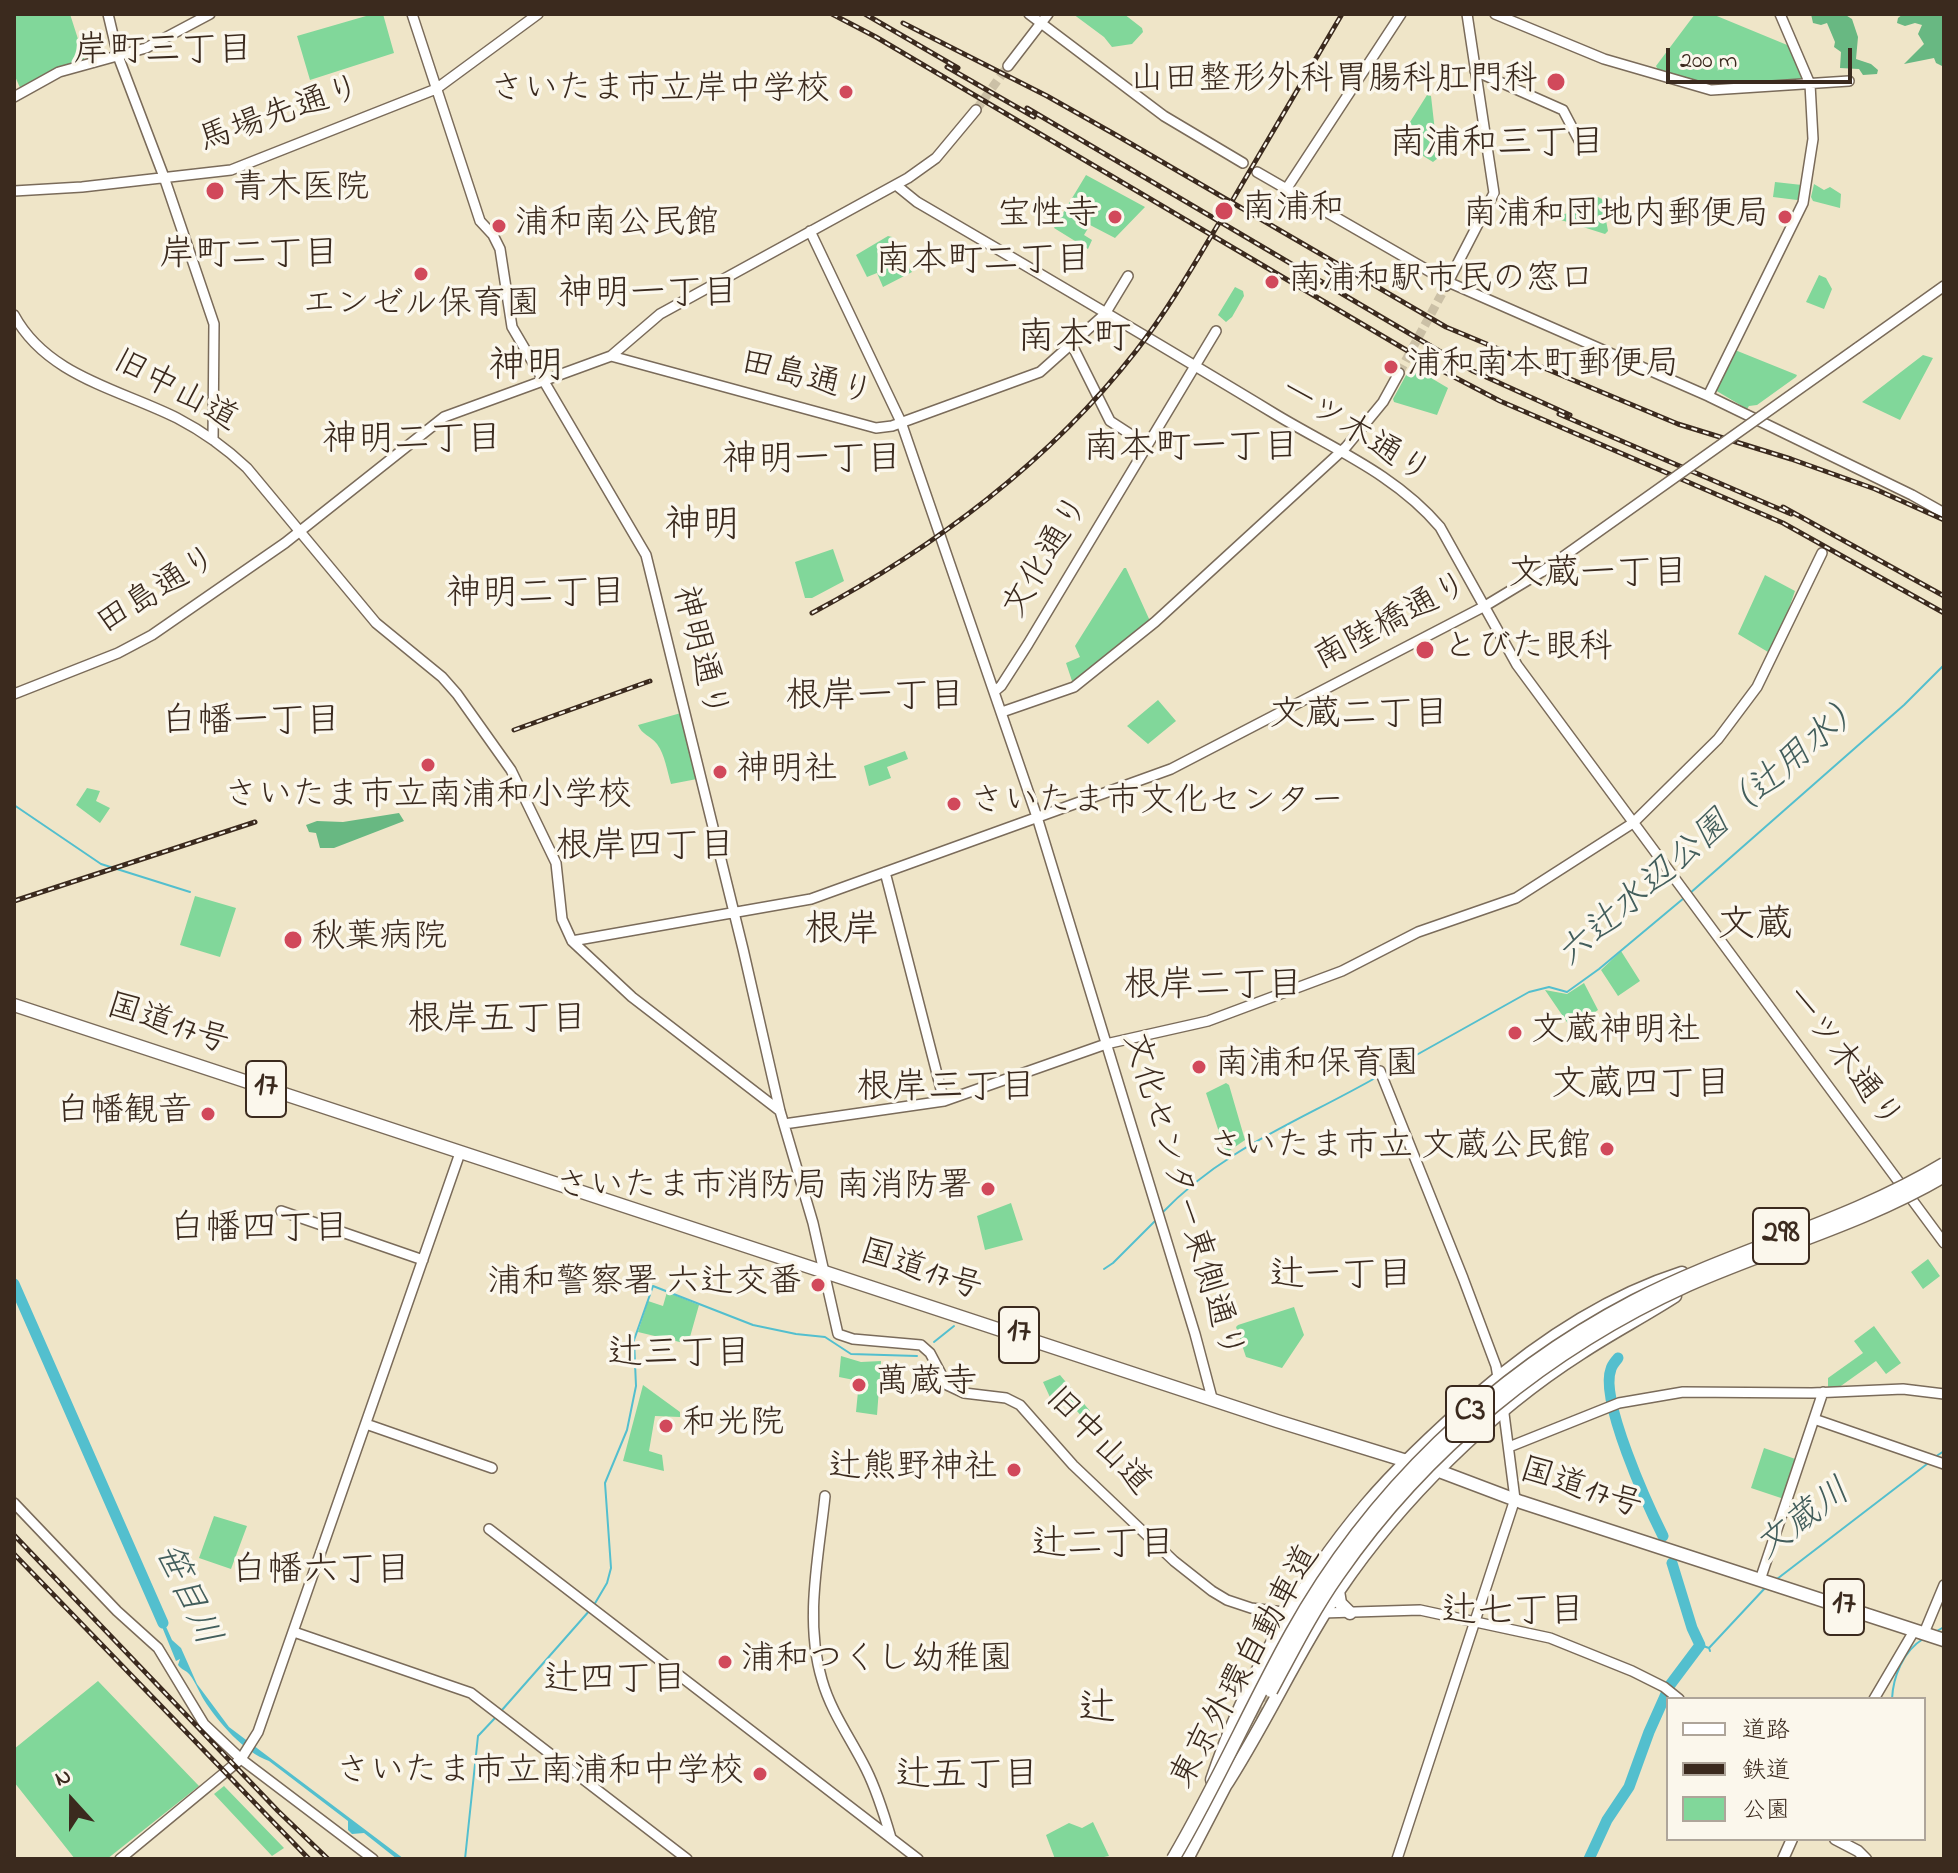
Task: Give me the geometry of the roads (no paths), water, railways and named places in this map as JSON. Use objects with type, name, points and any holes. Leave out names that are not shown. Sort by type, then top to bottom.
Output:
[{"type":"highway","name":"国道17号","points":[[14,1005],[1277,1421],[1439,1471],[1928,1635]]},
{"type":"highway","name":"298","points":[[1617,1314],[1702,1272],[1857,1205],[1944,1161]]},
{"type":"highway","name":"東京外環自動車道","points":[[1171,1859],[1291,1633],[1330,1571],[1386,1499],[1436,1444],[1469,1414],[1533,1363],[1632,1302],[1703,1269],[1853,1212],[1944,1161]]},
{"type":"highway","name":"298","points":[[1702,1272],[1909,1196],[1944,1177]]},
{"type":"highway","name":"東京外環自動車道","points":[[1184,1859],[1299,1638],[1338,1575],[1393,1504],[1468,1429],[1547,1365],[1637,1309],[1693,1283],[1857,1220],[1944,1177]]},
{"type":"highway","points":[[1217,1786],[1227,1736],[1290,1613],[1345,1531],[1435,1432],[1545,1343],[1612,1303],[1657,1281],[1702,1272]]},
{"type":"highway","points":[[1217,1786],[1250,1748],[1338,1591],[1381,1535],[1439,1471],[1504,1411],[1580,1353],[1702,1272]]},
{"type":"highway","points":[[1338,1591],[1340,1603],[1350,1613]]},
{"type":"highway","points":[[1267,1611],[1274,1617],[1280,1632]]},
{"type":"highway","points":[[1184,1859],[1217,1786],[1234,1737]]},
{"type":"highway","points":[[1171,1859],[1247,1742]]},
{"type":"main road","points":[[1839,1841],[1866,1859]]},
{"type":"street","points":[[108,14],[118,56],[164,177],[214,324],[213,440]]},
{"type":"street","points":[[14,97],[59,72],[146,48],[210,14]]},
{"type":"street","name":"神明通り","points":[[412,14],[480,221],[493,235],[500,249],[512,327],[646,555],[780,1111]]},
{"type":"street","name":"馬場先通り","points":[[14,191],[82,187],[231,170],[436,89],[538,14]]},
{"type":"street","points":[[1029,14],[1164,116],[1447,284],[1708,396],[1944,513]]},
{"type":"street","points":[[1008,66],[1048,14]]},
{"type":"street","points":[[1287,188],[1401,14]]},
{"type":"street","points":[[1447,284],[1494,193],[1467,14]]},
{"type":"street","points":[[1495,14],[1604,59],[1711,90],[1849,81]]},
{"type":"street","points":[[1708,396],[1803,203],[1813,139],[1810,84],[1780,14]]},
{"type":"street","points":[[1475,71],[1563,110],[1584,150]]},
{"type":"street","points":[[611,356],[660,314],[896,185],[936,158],[976,110]]},
{"type":"street","name":"一ツ木通り","points":[[896,185],[917,202],[1340,450],[1396,485],[1428,512],[1440,527],[1517,665],[1944,1243]]},
{"type":"street","name":"文化センター東側通り","points":[[810,231],[901,422],[995,691],[1037,817],[1212,1398]]},
{"type":"street","name":"田島通り","points":[[14,694],[139,642],[300,531],[444,417],[542,380],[611,356],[876,428],[901,422],[1040,372],[1105,314],[1128,276]]},
{"type":"street","name":"南陸橋通り","points":[[572,941],[811,899],[1171,769],[1485,606],[1543,571],[1944,286]]},
{"type":"street","name":"旧中山道","points":[[14,315],[35,344],[54,361],[100,386],[179,419],[213,440],[247,468],[376,623],[442,677],[516,778],[556,863],[564,925],[572,941]]},
{"type":"street","name":"文化通り","points":[[995,691],[1028,644],[1216,331]]},
{"type":"street","points":[[1072,345],[1110,421],[1147,445]]},
{"type":"street","points":[[1002,712],[1074,687],[1155,622],[1340,450],[1383,402],[1399,373]]},
{"type":"street","points":[[784,1124],[944,1101],[1106,1044],[1208,1021],[1342,971],[1418,932],[1513,899],[1633,823],[1718,739],[1746,702],[1773,655],[1822,553]]},
{"type":"street","points":[[885,872],[944,1101]]},
{"type":"street","points":[[572,941],[637,1001],[780,1111]]},
{"type":"street","points":[[1381,1074],[1496,1366],[1515,1499],[1397,1859]]},
{"type":"street","name":"旧中山道","points":[[780,1111],[826,1271],[838,1334],[853,1339],[921,1345],[930,1353],[947,1385],[964,1393],[1006,1398],[1020,1405],[1073,1465],[1174,1561],[1227,1600],[1267,1611],[1350,1613]]},
{"type":"street","points":[[120,1859],[242,1758],[256,1737],[460,1153]]},
{"type":"street","points":[[281,1211],[423,1260]]},
{"type":"street","points":[[1509,1447],[1619,1403],[1683,1392],[1903,1389],[1944,1394]]},
{"type":"street","points":[[1767,1582],[1823,1392]]},
{"type":"street","points":[[1814,1419],[1936,1461]]},
{"type":"street","points":[[366,1424],[492,1468]]},
{"type":"street","points":[[825,1496],[815,1584],[819,1670],[829,1701],[878,1793],[891,1838]]},
{"type":"street","points":[[14,1503],[117,1611],[158,1648],[204,1724],[242,1758],[373,1859]]},
{"type":"street","points":[[489,1529],[918,1859]]},
{"type":"street","points":[[1876,1697],[1928,1635],[1944,1585]]},
{"type":"street","points":[[1350,1613],[1420,1610],[1555,1639],[1667,1689],[1677,1697]]},
{"type":"street","points":[[294,1632],[471,1693],[687,1859]]},
{"type":"water","name":"笹目川","points":[[159,1611],[172,1640],[181,1648],[197,1684],[229,1727],[404,1859],[397,1859],[364,1833],[352,1834],[348,1830],[348,1821],[269,1761],[250,1751],[224,1727],[190,1675],[178,1665],[180,1659],[176,1661],[156,1612]]},
{"type":"waterway","name":"六辻水辺公園（辻用水）","points":[[1689,894],[1904,705],[1944,665]]},
{"type":"waterway","points":[[14,805],[101,864],[190,892]]},
{"type":"waterway","name":"六辻水辺公園（辻用水）","points":[[1386,1072],[1529,992],[1549,987],[1567,992],[1684,898]]},
{"type":"waterway","name":"六辻水辺公園（辻用水）","points":[[1161,1214],[1185,1191],[1237,1153],[1377,1077]]},
{"type":"waterway","name":"六辻水辺公園（辻用水）","points":[[1104,1269],[1157,1219]]},
{"type":"waterway","name":"笹目川","points":[[14,1284],[163,1623]]},
{"type":"waterway","name":"六辻水辺公園（辻用水）","points":[[594,1605],[607,1583],[611,1568],[605,1483],[627,1430],[636,1386],[634,1340],[653,1286],[753,1325],[825,1337],[851,1354],[917,1356]]},
{"type":"waterway","name":"六辻水辺公園（辻用水）","points":[[934,1342],[954,1326]]},
{"type":"waterway","points":[[1618,1358],[1611,1369],[1609,1384],[1612,1404],[1627,1452],[1663,1536]]},
{"type":"waterway","name":"文蔵川","points":[[1935,1457],[1944,1451]]},
{"type":"waterway","name":"文蔵川","points":[[1777,1579],[1927,1464]]},
{"type":"waterway","name":"文蔵川","points":[[1589,1859],[1607,1820],[1629,1787],[1670,1685],[1700,1645],[1672,1563]]},
{"type":"waterway","name":"文蔵川","points":[[1709,1648],[1765,1588]]},
{"type":"waterway","name":"六辻水辺公園（辻用水）","points":[[502,1710],[590,1610]]},
{"type":"waterway","points":[[1935,1632],[1944,1627]]},
{"type":"waterway","points":[[1892,1697],[1900,1665],[1910,1650],[1923,1639]]},
{"type":"waterway","name":"文蔵川","points":[[1700,1645],[1710,1651]]},
{"type":"waterway","name":"六辻水辺公園（辻用水）","points":[[465,1859],[478,1736],[495,1718]]},
{"type":"tunnel","points":[[976,110],[1008,66]]},
{"type":"tunnel","points":[[1399,373],[1446,286]]},
{"type":"tunnel","points":[[1258,1719],[1277,1682]]},
{"type":"railway","points":[[832,14],[1435,367],[1500,401],[1783,523],[1944,613]]},
{"type":"railway","points":[[865,14],[958,68]]},
{"type":"railway","points":[[812,613],[902,560],[988,499],[1028,465],[1102,391],[1136,351],[1173,299],[1342,14]]},
{"type":"railway","points":[[903,23],[1047,96],[1446,327],[1678,424],[1875,489],[1944,520]]},
{"type":"railway","points":[[947,67],[1034,117]]},
{"type":"railway","points":[[1027,108],[1473,371],[1570,415]]},
{"type":"railway","points":[[1559,414],[1791,514]]},
{"type":"railway","points":[[1783,507],[1944,596]]},
{"type":"railway","points":[[514,730],[650,681]]},
{"type":"railway","points":[[14,901],[255,822]]},
{"type":"railway","points":[[14,1535],[278,1811],[328,1859]]},
{"type":"railway","points":[[14,1554],[309,1859]]},
{"type":"place","name":"山田整形外科胃腸科肛門科","points":[[1556,82]]},
{"type":"place","name":"さいたま市立岸中学校","points":[[846,92]]},
{"type":"place","name":"青木医院","points":[[215,191]]},
{"type":"place","name":"南浦和","points":[[1224,211]]},
{"type":"place","name":"宝性寺","points":[[1115,217]]},
{"type":"place","name":"南浦和団地内郵便局","points":[[1785,217]]},
{"type":"place","name":"浦和南公民館","points":[[499,226]]},
{"type":"place","name":"エンゼル保育園","points":[[421,274]]},
{"type":"place","name":"南浦和駅市民の窓口","points":[[1272,282]]},
{"type":"place","name":"浦和南本町郵便局","points":[[1391,367]]},
{"type":"place","name":"とびた眼科","points":[[1425,650]]},
{"type":"place","name":"さいたま市立南浦和小学校","points":[[428,765]]},
{"type":"place","name":"神明社","points":[[720,772]]},
{"type":"place","name":"さいたま市文化センター","points":[[954,804]]},
{"type":"place","name":"秋葉病院","points":[[293,940]]},
{"type":"place","name":"文蔵神明社","points":[[1515,1033]]},
{"type":"place","name":"南浦和保育園","points":[[1199,1067]]},
{"type":"place","name":"白幡観音","points":[[208,1114]]},
{"type":"place","name":"さいたま市立 文蔵公民館","points":[[1607,1149]]},
{"type":"place","name":"さいたま市消防局 南消防署","points":[[988,1189]]},
{"type":"place","name":"浦和警察署 六辻交番","points":[[818,1285]]},
{"type":"place","name":"萬蔵寺","points":[[859,1385]]},
{"type":"place","name":"和光院","points":[[666,1426]]},
{"type":"place","name":"辻熊野神社","points":[[1014,1470]]},
{"type":"place","name":"浦和つくし幼稚園","points":[[725,1662]]},
{"type":"place","name":"さいたま市立南浦和中学校","points":[[760,1774]]},
{"type":"district","name":"岸町三丁目","points":[[163,54]]},
{"type":"district","name":"南浦和三丁目","points":[[1497,147]]},
{"type":"district","name":"岸町二丁目","points":[[249,258]]},
{"type":"district","name":"南本町二丁目","points":[[983,264]]},
{"type":"district","name":"神明一丁目","points":[[648,297]]},
{"type":"district","name":"南本町","points":[[1074,342]]},
{"type":"district","name":"神明","points":[[526,370]]},
{"type":"district","name":"神明二丁目","points":[[412,443]]},
{"type":"district","name":"南本町一丁目","points":[[1191,451]]},
{"type":"district","name":"神明一丁目","points":[[812,463]]},
{"type":"district","name":"神明","points":[[702,529]]},
{"type":"district","name":"文蔵一丁目","points":[[1598,577]]},
{"type":"district","name":"神明二丁目","points":[[536,597]]},
{"type":"district","name":"根岸一丁目","points":[[875,700]]},
{"type":"district","name":"文蔵二丁目","points":[[1359,718]]},
{"type":"district","name":"白幡一丁目","points":[[251,725]]},
{"type":"district","name":"根岸四丁目","points":[[645,850]]},
{"type":"district","name":"文蔵","points":[[1755,929]]},
{"type":"district","name":"根岸","points":[[842,934]]},
{"type":"district","name":"根岸二丁目","points":[[1213,989]]},
{"type":"district","name":"根岸五丁目","points":[[497,1023]]},
{"type":"district","name":"文蔵四丁目","points":[[1641,1088]]},
{"type":"district","name":"根岸三丁目","points":[[946,1091]]},
{"type":"district","name":"白幡四丁目","points":[[259,1232]]},
{"type":"district","name":"辻一丁目","points":[[1341,1279]]},
{"type":"district","name":"辻三丁目","points":[[679,1357]]},
{"type":"district","name":"辻二丁目","points":[[1103,1548]]},
{"type":"district","name":"白幡六丁目","points":[[321,1574]]},
{"type":"district","name":"辻七丁目","points":[[1513,1615]]},
{"type":"district","name":"辻四丁目","points":[[615,1683]]},
{"type":"district","name":"辻","points":[[1097,1713]]},
{"type":"district","name":"辻五丁目","points":[[967,1779]]}]
